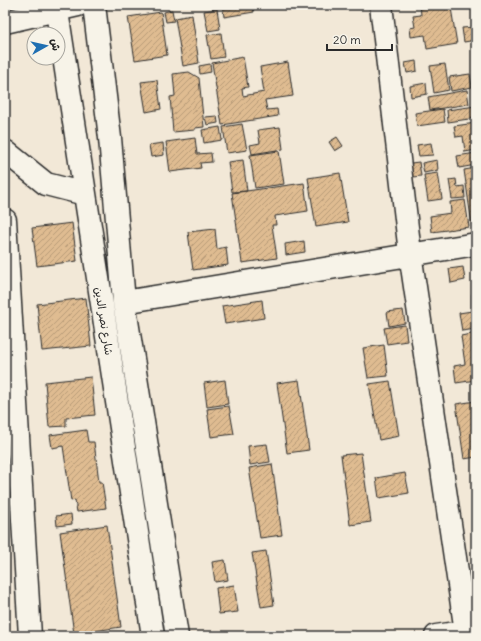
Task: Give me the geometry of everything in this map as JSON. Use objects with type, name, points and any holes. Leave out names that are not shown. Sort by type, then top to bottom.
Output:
[{"type":"street","points":[[5,22],[56,8],[78,5]]},
{"type":"street","name":"شارع نصر الدين","points":[[94,5],[110,138],[124,302],[177,636]]},
{"type":"street","points":[[381,5],[410,253],[471,631],[436,636]]},
{"type":"street","name":"شارع نصر الدين","points":[[56,8],[153,636]]},
{"type":"street","points":[[5,151],[46,184],[85,194]]},
{"type":"street","points":[[5,220],[30,636]]},
{"type":"street","points":[[124,302],[410,253],[476,244]]},
{"type":"building","points":[[237,5],[252,5],[254,12],[224,17],[223,9],[238,7]]},
{"type":"building","points":[[420,5],[445,5],[445,9],[451,8],[457,44],[427,49],[425,35],[411,37],[410,28],[415,27],[413,16],[421,15]]},
{"type":"building","points":[[452,5],[473,5],[473,6],[453,9]]},
{"type":"building","points":[[217,9],[220,29],[208,31],[204,11]]},
{"type":"building","points":[[172,10],[174,21],[166,22],[164,12]]},
{"type":"building","points":[[161,12],[167,55],[135,60],[128,17]]},
{"type":"building","points":[[192,15],[199,63],[183,66],[175,18]]},
{"type":"building","points":[[475,27],[476,40],[464,42],[462,28]]},
{"type":"building","points":[[221,33],[224,57],[211,59],[207,35]]},
{"type":"building","points":[[243,57],[248,87],[242,88],[243,96],[264,92],[260,67],[288,62],[293,96],[265,100],[267,110],[277,109],[278,116],[222,125],[212,63]]},
{"type":"building","points":[[416,61],[417,71],[407,73],[405,63]]},
{"type":"building","points":[[210,64],[211,72],[200,74],[199,66]]},
{"type":"building","points":[[445,64],[449,90],[434,93],[430,66]]},
{"type":"building","points":[[189,72],[199,78],[204,127],[195,128],[195,130],[173,132],[170,97],[175,96],[173,74]]},
{"type":"building","points":[[470,74],[472,87],[451,91],[449,77]]},
{"type":"building","points":[[157,80],[161,109],[146,112],[141,82]]},
{"type":"building","points":[[426,83],[427,94],[411,97],[410,86]]},
{"type":"building","points":[[467,90],[469,104],[430,110],[428,97]]},
{"type":"building","points":[[476,106],[476,118],[448,122],[447,110]]},
{"type":"building","points":[[443,109],[445,122],[417,126],[415,113]]},
{"type":"building","points":[[217,116],[218,123],[207,125],[205,117]]},
{"type":"building","points":[[476,123],[476,150],[465,152],[463,136],[456,137],[454,126]]},
{"type":"building","points":[[242,124],[247,150],[227,153],[223,127]]},
{"type":"building","points":[[220,127],[222,140],[204,143],[202,130]]},
{"type":"building","points":[[280,127],[283,149],[252,154],[250,145],[260,143],[258,130]]},
{"type":"building","points":[[337,137],[343,146],[335,151],[329,142]]},
{"type":"building","points":[[195,138],[197,154],[211,153],[212,162],[200,163],[201,168],[170,172],[166,142]]},
{"type":"building","points":[[163,143],[164,155],[151,157],[149,145]]},
{"type":"building","points":[[431,143],[433,155],[419,156],[417,145]]},
{"type":"building","points":[[279,151],[284,184],[255,188],[250,155]]},
{"type":"building","points":[[476,153],[476,165],[459,168],[457,156]]},
{"type":"building","points":[[243,160],[247,191],[232,192],[228,162]]},
{"type":"building","points":[[437,160],[438,170],[424,173],[422,163]]},
{"type":"building","points":[[419,162],[421,176],[405,178],[403,164]]},
{"type":"building","points":[[476,168],[476,225],[472,225],[464,170]]},
{"type":"building","points":[[340,173],[348,222],[316,227],[308,178]]},
{"type":"building","points":[[438,173],[442,199],[428,201],[424,175]]},
{"type":"building","points":[[456,179],[457,187],[464,186],[465,198],[452,199],[449,180]]},
{"type":"building","points":[[304,183],[308,211],[275,216],[276,225],[272,225],[277,258],[242,263],[232,193]]},
{"type":"building","points":[[465,200],[469,227],[432,232],[430,216],[451,213],[450,202]]},
{"type":"building","points":[[72,223],[77,261],[37,266],[32,228]]},
{"type":"building","points":[[215,229],[217,249],[226,247],[228,265],[193,270],[188,232]]},
{"type":"building","points":[[304,241],[305,252],[286,255],[285,244]]},
{"type":"building","points":[[463,267],[465,280],[451,283],[449,269]]},
{"type":"building","points":[[476,293],[476,329],[462,331],[459,313],[472,311],[472,294]]},
{"type":"building","points":[[86,298],[91,346],[42,351],[37,304]]},
{"type":"building","points":[[262,300],[264,318],[225,324],[222,306]]},
{"type":"building","points":[[403,310],[405,323],[389,326],[387,312]]},
{"type":"building","points":[[405,325],[407,341],[387,344],[384,328]]},
{"type":"building","points":[[476,333],[476,380],[456,383],[454,366],[465,364],[461,336]]},
{"type":"building","points":[[384,345],[388,376],[368,378],[363,348]]},
{"type":"building","points":[[91,377],[95,415],[66,418],[66,426],[49,427],[45,382]]},
{"type":"building","points":[[225,380],[228,404],[207,407],[204,383]]},
{"type":"building","points":[[299,380],[309,450],[287,453],[277,383]]},
{"type":"building","points":[[390,381],[399,436],[379,440],[369,384]]},
{"type":"building","points":[[476,401],[476,457],[464,459],[456,404]]},
{"type":"building","points":[[229,406],[234,434],[211,437],[207,409]]},
{"type":"building","points":[[86,430],[88,442],[94,442],[99,482],[102,482],[106,508],[77,512],[75,500],[71,501],[63,446],[52,448],[50,435]]},
{"type":"building","points":[[267,444],[270,462],[250,465],[248,446]]},
{"type":"building","points":[[361,453],[371,522],[350,525],[341,455]]},
{"type":"building","points":[[272,464],[282,535],[260,538],[249,468]]},
{"type":"building","points":[[405,473],[409,493],[379,498],[376,478]]},
{"type":"building","points":[[71,514],[72,524],[57,526],[56,516]]},
{"type":"building","points":[[107,525],[121,627],[74,634],[60,532]]},
{"type":"building","points":[[266,551],[274,605],[261,607],[252,553]]},
{"type":"building","points":[[225,560],[228,580],[215,582],[212,562]]},
{"type":"building","points":[[234,585],[238,612],[219,614],[216,588]]}]
